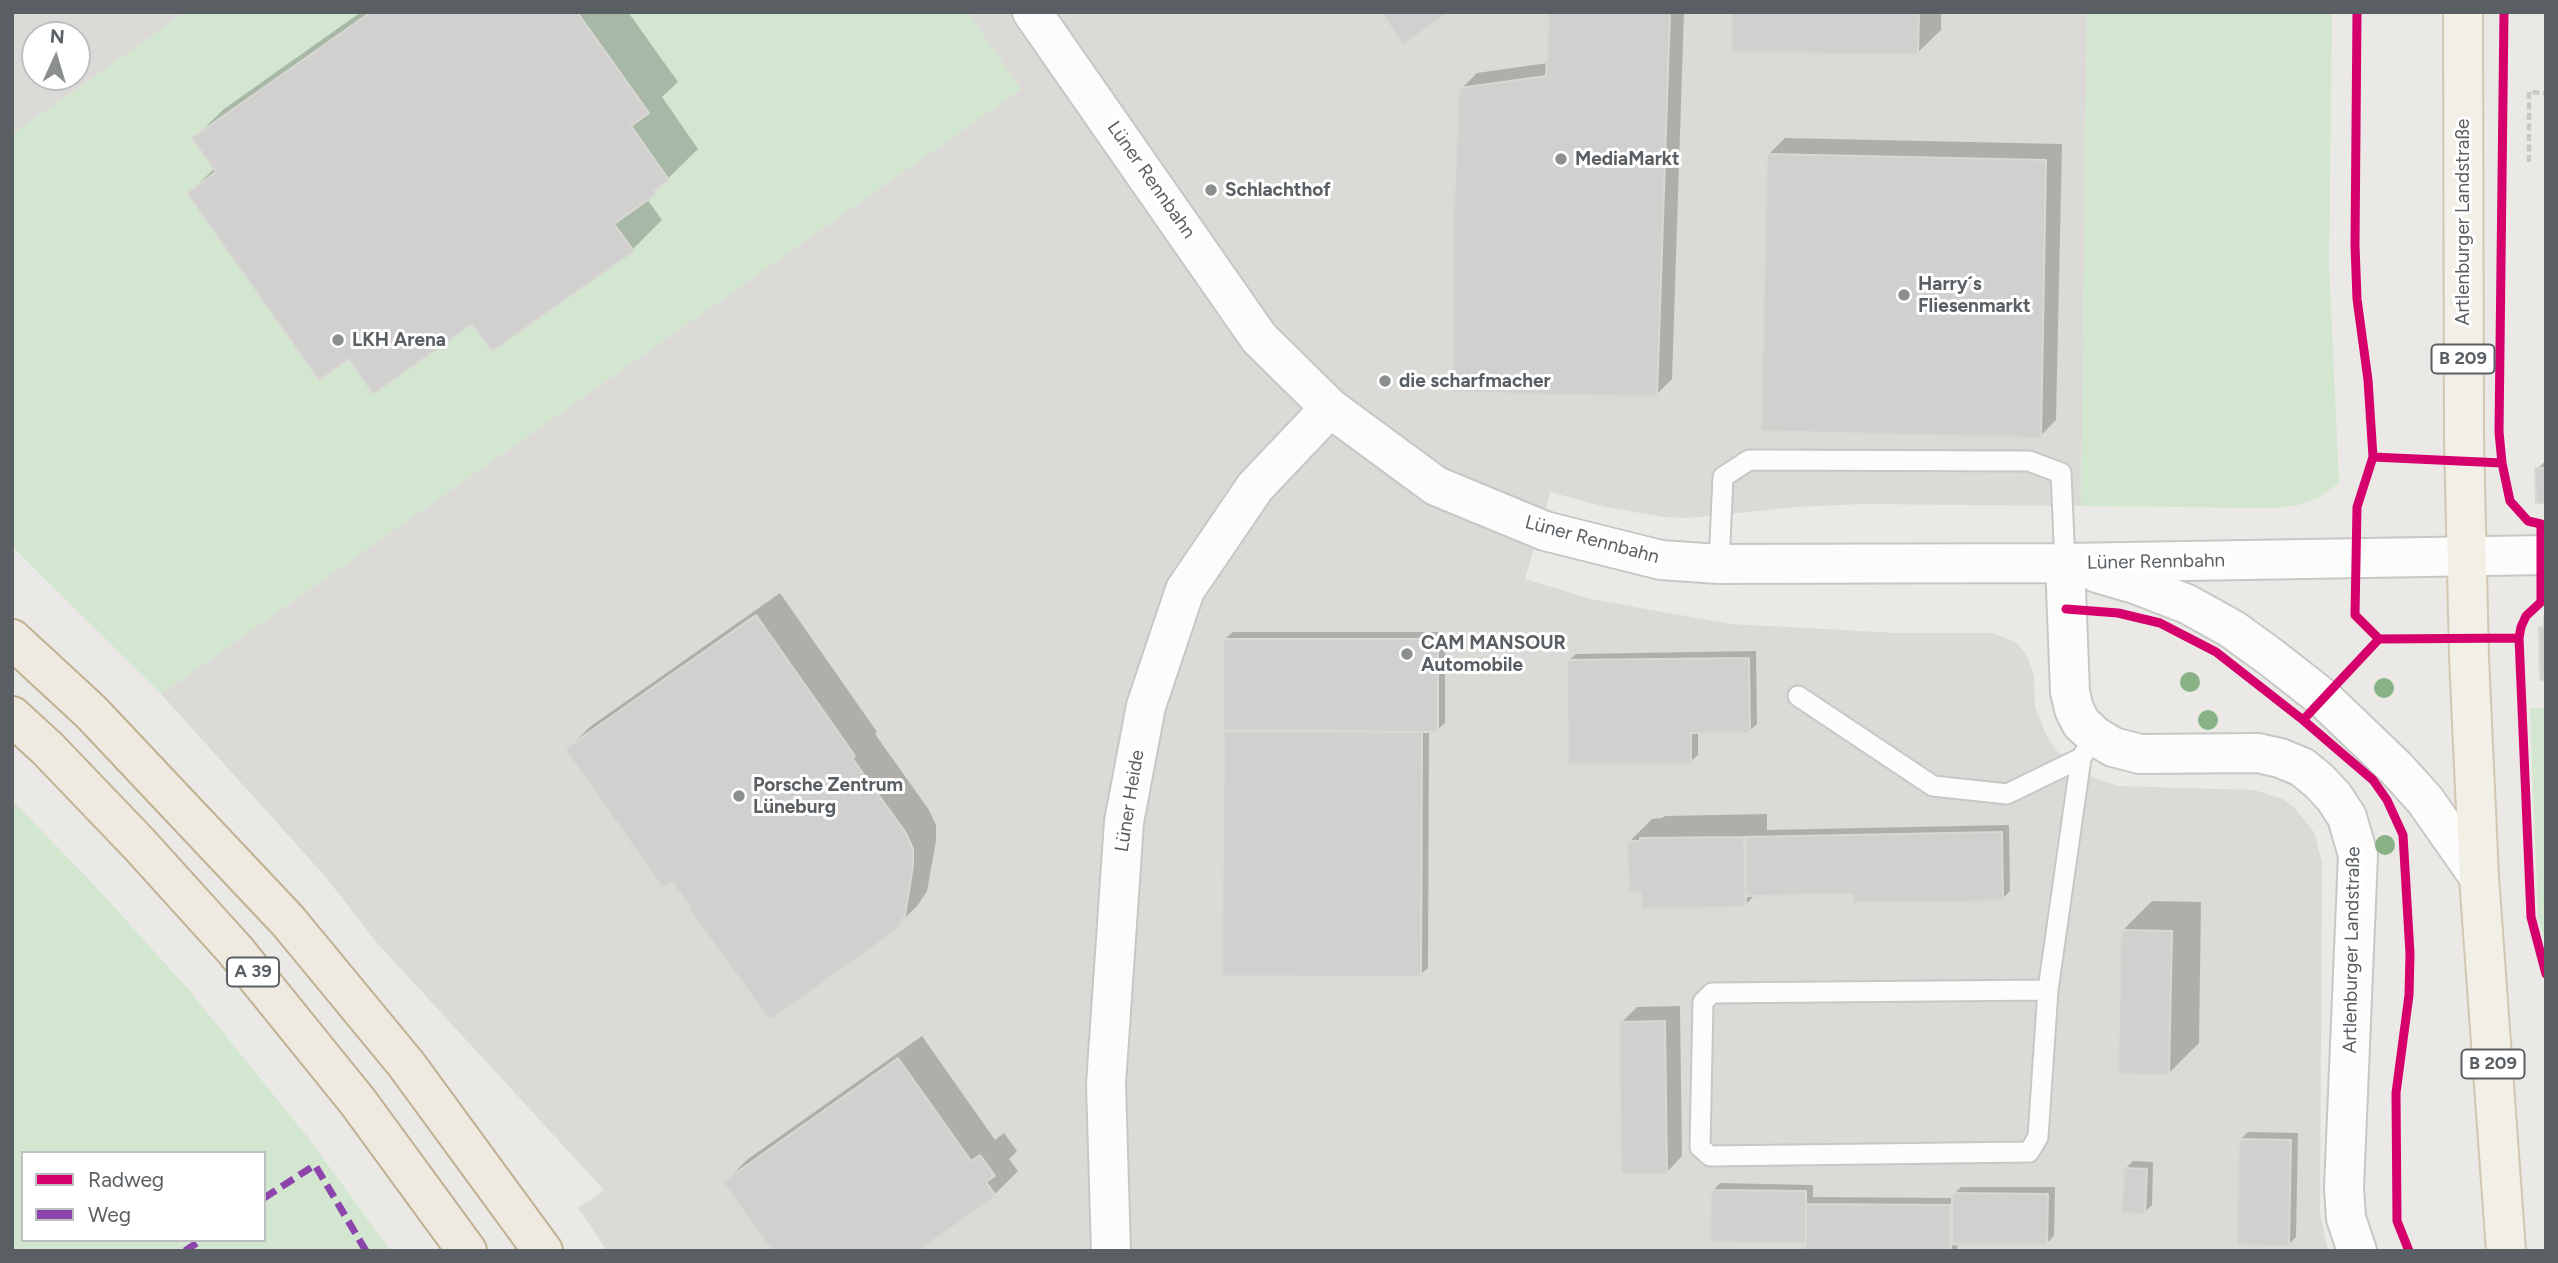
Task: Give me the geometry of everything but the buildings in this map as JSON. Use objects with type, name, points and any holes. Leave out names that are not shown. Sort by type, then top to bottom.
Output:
[{"type":"highway","points":[[12,639],[91,712],[288,921],[406,1064],[543,1251]]},
{"type":"highway","name":"A 39","points":[[12,716],[48,749],[140,845],[235,950],[358,1102],[467,1251]]},
{"type":"main road","name":"Artlenburger Landstraße","points":[[2463,12],[2466,557]]},
{"type":"main road","name":"B 209","points":[[2466,557],[2479,877],[2506,1251]]},
{"type":"street","name":"Lüner Rennbahn","points":[[1032,12],[1259,338],[1330,408],[1436,486],[1545,531],[1661,560],[1719,564],[2065,563],[2546,555]]},
{"type":"street","name":"Lüner Heide","points":[[1111,1251],[1106,1084],[1124,822],[1146,706],[1185,590],[1255,487],[1330,408]]},
{"type":"street","name":"Artlenburger Landstraße","points":[[2065,563],[2070,692],[2088,747],[2113,747],[2140,754],[2258,754],[2280,758],[2302,767],[2319,781],[2347,817],[2358,855],[2344,1188],[2346,1218],[2357,1251]]},
{"type":"street","points":[[2065,563],[2135,584],[2186,604],[2232,629],[2272,658],[2323,698],[2397,769],[2425,800],[2479,877]]},
{"type":"lane","points":[[1719,564],[1723,477],[1749,460],[2029,461],[2061,473],[2065,563]]},
{"type":"lane","points":[[1798,696],[1933,786],[2007,794],[2088,747]]},
{"type":"lane","points":[[2048,990],[1712,993],[1703,1002],[1700,1147],[1710,1156],[2029,1152],[2038,1137],[2048,990],[2088,747]]},
{"type":"path","points":[[2529,162],[2529,93],[2546,93]]},
{"type":"shaded area","points":[[12,12],[186,12],[91,79],[91,21],[21,21],[21,91],[74,91],[12,135]]},
{"type":"shaded area","points":[[967,12],[2087,12],[2081,506],[1861,504],[1795,507],[1689,518],[1663,517],[1606,507],[1550,492],[1525,579],[1591,599],[1730,624],[1897,633],[1992,633],[2014,641],[2027,655],[2034,676],[2035,707],[2047,737],[2058,752],[2093,777],[2118,786],[2254,790],[2283,799],[2295,808],[2314,832],[2322,862],[2320,1214],[2328,1251],[607,1251],[578,1208],[604,1190],[378,944],[324,875],[161,694],[1021,89]]},
{"type":"green space","name":"LKH Arena","points":[[186,12],[967,12],[1021,89],[161,694],[12,546],[12,135],[74,91],[91,91],[91,79]]},
{"type":"green space","points":[[2087,12],[2332,12],[2329,263],[2339,483],[2320,497],[2298,505],[2275,508],[2081,506]]},
{"type":"green space","points":[[2530,708],[2546,708],[2546,945],[2538,916]]},
{"type":"green space","points":[[12,800],[95,886],[188,989],[309,1139],[391,1251],[12,1251]]},
{"type":"marked path","points":[[266,1197],[315,1165],[366,1251]]},
{"type":"marked path","points":[[185,1251],[198,1242]]},
{"type":"cycle path","points":[[2357,12],[2355,245],[2357,299],[2368,380],[2373,457],[2357,507],[2355,615],[2379,639]]},
{"type":"cycle path","points":[[2504,12],[2499,432],[2510,501],[2528,521],[2541,524],[2541,602],[2526,616],[2519,638],[2531,917],[2546,974]]},
{"type":"cycle path","points":[[2373,457],[2502,463]]},
{"type":"cycle path","points":[[2066,609],[2118,613],[2160,623],[2216,652],[2303,720],[2373,780],[2387,800],[2403,835],[2410,954],[2409,995],[2396,1093],[2397,1221],[2409,1251]]},
{"type":"cycle path","points":[[2303,720],[2379,639],[2519,638]]},
{"type":"place","name":"MediaMarkt","points":[[1561,159]]},
{"type":"place","name":"Schlachthof","points":[[1211,190]]},
{"type":"place","name":"Harry´s Fliesenmarkt","points":[[1904,295]]},
{"type":"place","name":"LKH Arena","points":[[338,340]]},
{"type":"place","name":"die scharfmacher","points":[[1385,381]]},
{"type":"place","name":"CAM MANSOUR Automobile","points":[[1407,654]]},
{"type":"place","name":"Porsche Zentrum Lüneburg","points":[[739,796]]}]
